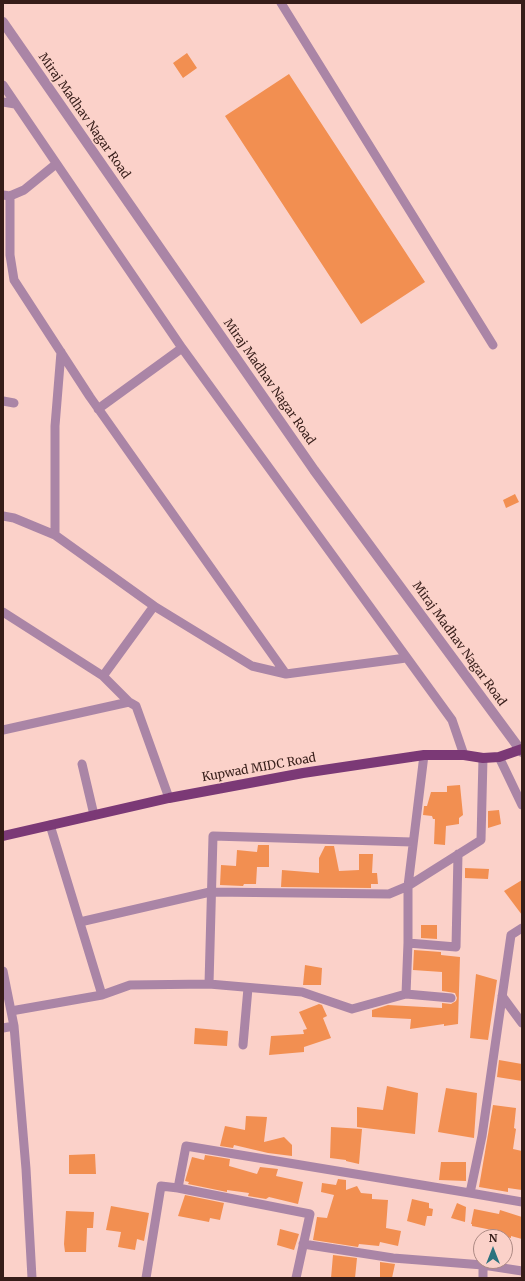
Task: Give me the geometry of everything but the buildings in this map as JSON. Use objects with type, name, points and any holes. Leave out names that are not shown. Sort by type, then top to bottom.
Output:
[{"type":"main road","name":"Kupwad MIDC Road","points":[[3,836],[169,798],[303,773],[424,755],[464,755],[483,758],[499,757],[521,750]]},
{"type":"street","points":[[281,3],[492,345]]},
{"type":"street","name":"Miraj Madhav Nagar Road","points":[[3,22],[314,470],[521,750]]},
{"type":"street","points":[[3,85],[182,348],[452,720],[464,755]]},
{"type":"street","points":[[3,102],[15,104]]},
{"type":"street","points":[[56,164],[24,190],[6,195],[10,255],[14,280],[98,408],[286,674]]},
{"type":"street","points":[[98,408],[182,348]]},
{"type":"street","points":[[55,535],[55,426],[61,352]]},
{"type":"street","points":[[3,401],[14,403]]},
{"type":"street","points":[[3,516],[14,518],[55,535],[154,606],[252,666],[286,674],[406,658]]},
{"type":"street","points":[[103,676],[154,606]]},
{"type":"street","points":[[3,612],[103,676],[129,702],[136,706],[169,798]]},
{"type":"street","points":[[3,730],[129,702]]},
{"type":"street","points":[[406,994],[408,886],[412,842],[424,755]]},
{"type":"street","points":[[499,757],[522,805]]},
{"type":"street","points":[[80,922],[210,892],[389,894],[408,886],[481,840],[483,758]]},
{"type":"street","points":[[82,764],[94,815]]},
{"type":"street","points":[[50,825],[102,995]]},
{"type":"street","points":[[209,984],[210,892],[213,836],[412,842]]},
{"type":"street","points":[[408,943],[456,947],[458,854]]},
{"type":"street","points":[[470,1193],[482,1136],[511,935],[522,928]]},
{"type":"street","points":[[3,971],[14,1026],[26,1169],[32,1278]]},
{"type":"street","points":[[11,1011],[102,995],[130,985],[209,984],[302,992],[352,1009],[406,994],[451,998]]},
{"type":"street","points":[[243,1045],[248,988]]},
{"type":"street","points":[[502,996],[522,1023]]},
{"type":"street","points":[[3,1028],[14,1026]]},
{"type":"street","points":[[178,1188],[186,1146],[522,1202]]},
{"type":"street","points":[[146,1278],[161,1186],[310,1214],[296,1278]]},
{"type":"street","points":[[303,1244],[393,1258],[473,1264]]}]
